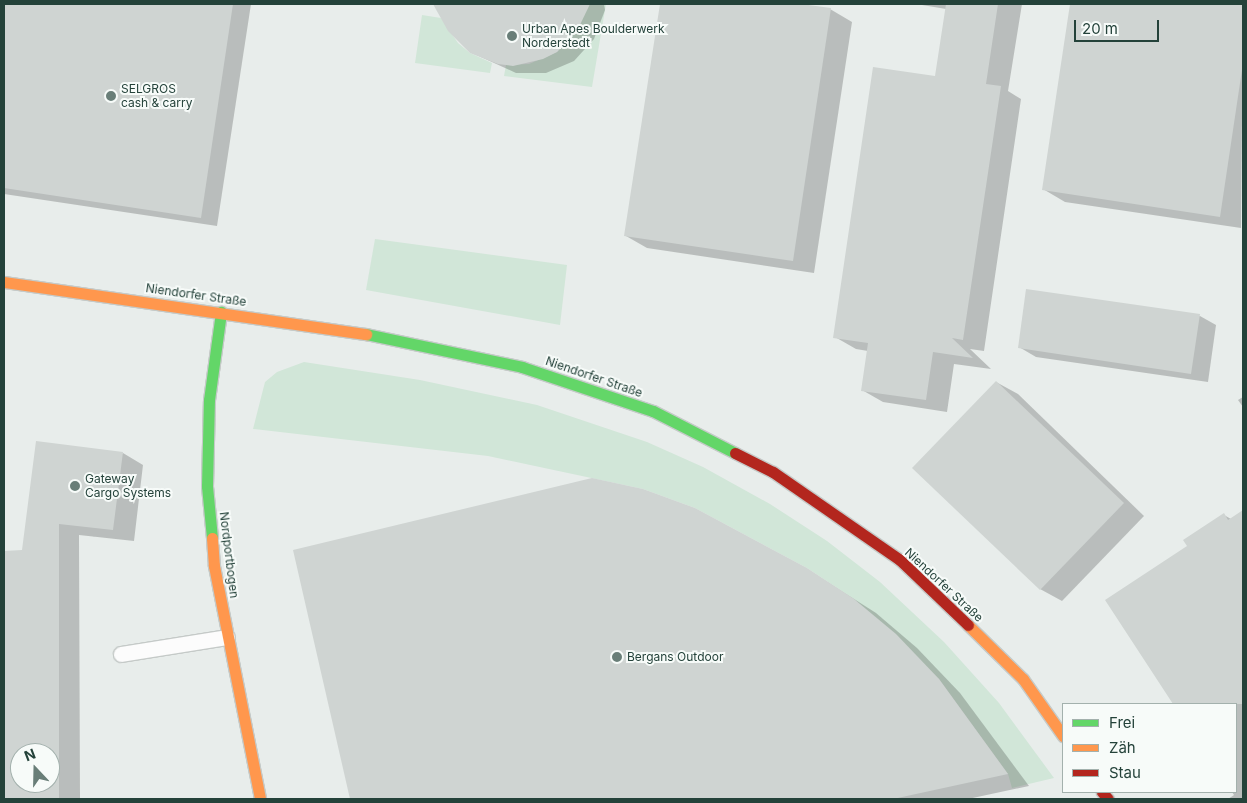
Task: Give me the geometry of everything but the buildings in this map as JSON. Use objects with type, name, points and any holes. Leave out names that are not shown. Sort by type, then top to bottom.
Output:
[{"type":"main road","name":"Niendorfer Straße","points":[[4,282],[390,338],[522,367],[653,412],[773,472],[900,560],[1023,679],[1062,735]]},
{"type":"main road","name":"Nordportbogen","points":[[221,312],[208,400],[207,486],[214,566],[260,799]]},
{"type":"lane","points":[[120,654],[227,637]]},
{"type":"green space","points":[[587,4],[606,4],[592,87],[504,76],[506,65],[529,64],[557,52],[578,29]]},
{"type":"green space","points":[[422,15],[441,18],[458,43],[470,53],[492,63],[490,73],[415,63]]},
{"type":"green space","points":[[375,239],[567,265],[560,325],[366,290]]},
{"type":"green space","points":[[304,362],[420,380],[537,405],[647,442],[703,467],[770,504],[827,541],[880,582],[944,642],[999,703],[1054,778],[1012,788],[1008,774],[939,679],[854,599],[807,568],[695,508],[643,489],[488,456],[253,429],[265,382],[277,372]]},
{"type":"traffic: fast","points":[[212,538],[207,486],[209,400],[221,312]]},
{"type":"traffic: fast","points":[[366,334],[522,367],[653,411],[735,453]]},
{"type":"traffic: slow","points":[[4,282],[366,334]]},
{"type":"traffic: slow","points":[[212,538],[214,566],[260,799]]},
{"type":"traffic: slow","points":[[968,625],[1023,679],[1062,735]]},
{"type":"traffic: jam","points":[[735,453],[773,472],[900,560],[968,625]]},
{"type":"traffic: jam","points":[[1103,793],[1108,799]]},
{"type":"place","name":"Urban Apes Boulderwerk Norderstedt","points":[[512,36]]},
{"type":"place","name":"SELGROS cash & carry","points":[[111,96]]},
{"type":"place","name":"Gateway Cargo Systems","points":[[75,486]]},
{"type":"place","name":"Bergans Outdoor","points":[[617,657]]}]
